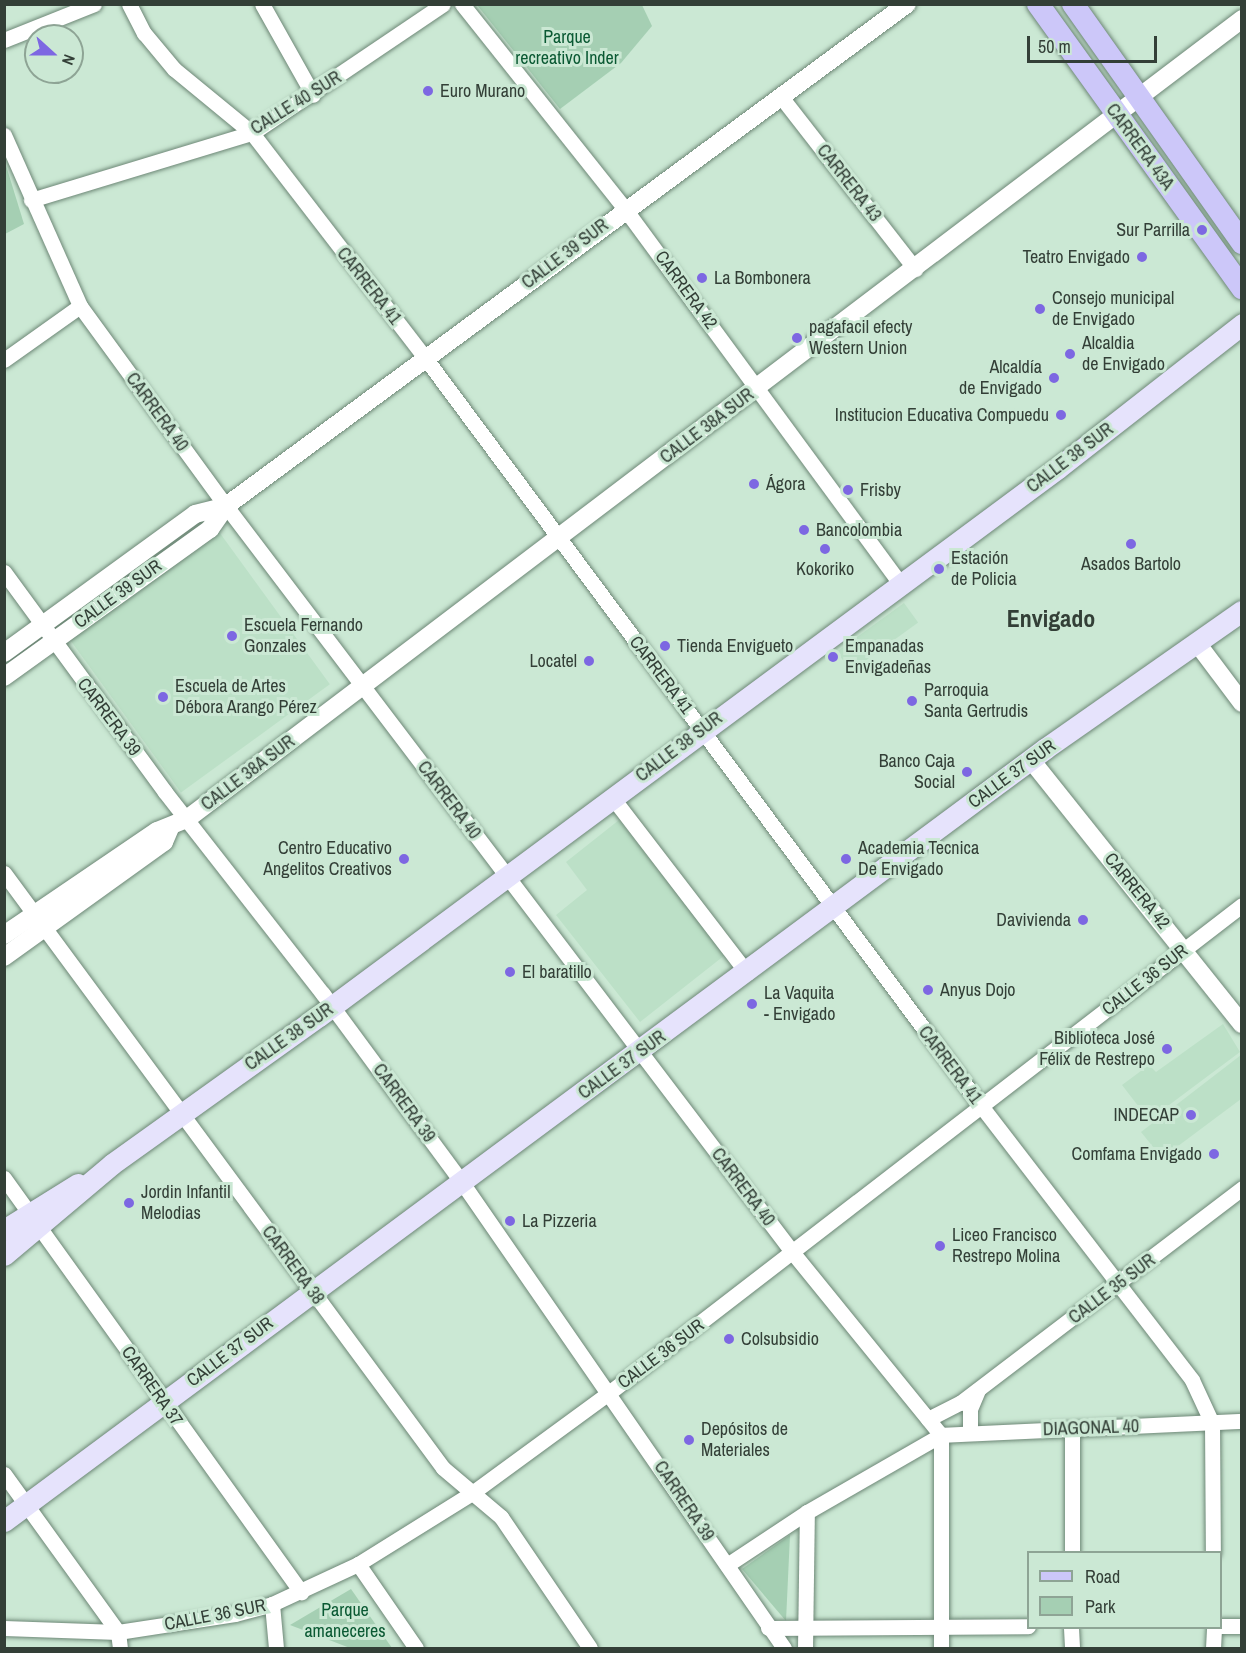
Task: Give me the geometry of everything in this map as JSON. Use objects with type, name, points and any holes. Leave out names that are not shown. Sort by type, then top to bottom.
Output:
[{"type":"main road","name":"CARRERA 43A","points":[[1038,4],[1242,288]]},
{"type":"main road","name":"CARRERA 43A","points":[[1073,4],[1242,243]]},
{"type":"main road","name":"CALLE 38 SUR","points":[[4,1255],[34,1220],[181,1112],[332,1006],[702,729],[1058,468],[1242,324]]},
{"type":"main road","name":"CALLE 37 SUR","points":[[4,1521],[461,1181],[641,1052],[1031,760],[1242,611]]},
{"type":"main road","name":"CALLE 38 SUR","points":[[4,1230],[34,1220]]},
{"type":"street","points":[[4,40],[94,4]]},
{"type":"street","name":"CARRERA 41","points":[[129,4],[144,33],[174,69],[252,134],[426,359],[702,729],[832,908],[1192,1380],[1212,1423]]},
{"type":"street","points":[[262,4],[313,95]]},
{"type":"street","name":"CALLE 40 SUR","points":[[31,200],[252,134],[313,95],[443,4]]},
{"type":"street","name":"CARRERA 42","points":[[462,4],[625,209],[900,584]]},
{"type":"street","name":"CALLE 39 SUR","points":[[4,677],[210,529],[226,506],[625,209],[782,98],[907,4]]},
{"type":"street","name":"CALLE 38A SUR","points":[[4,957],[40,921],[157,831],[170,828],[187,819],[1118,116],[1242,19]]},
{"type":"street","name":"CARRERA 43","points":[[782,98],[915,269]]},
{"type":"street","name":"CARRERA 40","points":[[4,135],[80,306],[226,506],[793,1252],[941,1435]]},
{"type":"street","points":[[4,360],[80,306]]},
{"type":"street","name":"CALLE 39 SUR","points":[[4,653],[195,514],[226,506]]},
{"type":"street","name":"CARRERA 39","points":[[4,572],[53,641],[332,1006],[461,1181],[610,1392],[728,1565],[768,1628],[784,1648]]},
{"type":"street","points":[[1197,643],[1242,703]]},
{"type":"street","name":"CARRERA 42","points":[[1031,760],[1242,1024]]},
{"type":"street","points":[[612,797],[747,973]]},
{"type":"street","name":"CARRERA 38","points":[[4,873],[443,1468],[501,1517],[590,1648]]},
{"type":"street","name":"CALLE 36 SUR","points":[[4,1628],[118,1632],[225,1616],[272,1604],[358,1564],[472,1492],[610,1392],[1242,905]]},
{"type":"street","name":"CALLE 38A SUR","points":[[4,935],[40,921]]},
{"type":"street","name":"CARRERA 37","points":[[4,1178],[163,1403],[301,1592]]},
{"type":"street","name":"CALLE 35 SUR","points":[[927,1419],[980,1388],[1118,1285],[1242,1188]]},
{"type":"street","points":[[970,1432],[970,1409],[980,1388]]},
{"type":"street","name":"DIAGONAL 40","points":[[941,1435],[1242,1421]]},
{"type":"street","points":[[1212,1423],[1213,1551]]},
{"type":"street","points":[[1072,1429],[1072,1551]]},
{"type":"street","points":[[728,1565],[807,1512],[941,1435],[941,1648]]},
{"type":"street","points":[[4,1474],[118,1632],[120,1648]]},
{"type":"street","points":[[805,1648],[807,1512]]},
{"type":"street","points":[[358,1564],[416,1648]]},
{"type":"street","points":[[272,1604],[276,1648]]},
{"type":"street","points":[[768,1628],[1027,1626]]},
{"type":"street","points":[[1222,1626],[1242,1626]]},
{"type":"street","points":[[1071,1629],[1072,1648]]},
{"type":"street","points":[[1213,1648],[1214,1629]]},
{"type":"shaded area","points":[[217,529],[330,684],[181,792],[68,637]]},
{"type":"shaded area","points":[[904,603],[918,622],[851,671],[837,652]]},
{"type":"shaded area","points":[[619,820],[725,955],[640,1022],[556,915],[587,890],[566,862]]},
{"type":"shaded area","points":[[1223,1024],[1240,1052],[1149,1120],[1122,1085],[1149,1065],[1156,1072]]},
{"type":"shaded area","name":"INDECAP","points":[[1241,1055],[1241,1099],[1162,1158],[1141,1132]]},
{"type":"green space","name":"Parque recreativo Inder","points":[[477,5],[642,5],[652,26],[621,63],[560,109]]},
{"type":"green space","points":[[4,159],[24,224],[5,234],[4,234]]},
{"type":"green space","points":[[790,1535],[786,1621],[742,1569]]},
{"type":"green space","name":"Parque amaneceres","points":[[351,1589],[392,1648],[350,1648],[290,1625]]},
{"type":"place","name":"Euro Murano","points":[[428,91]]},
{"type":"place","name":"Sur Parrilla","points":[[1202,230]]},
{"type":"place","name":"Teatro Envigado","points":[[1142,257]]},
{"type":"place","name":"La Bombonera","points":[[702,278]]},
{"type":"place","name":"Consejo municipal de Envigado","points":[[1040,309]]},
{"type":"place","name":"pagafacil efecty Western Union","points":[[797,338]]},
{"type":"place","name":"Alcaldia de Envigado","points":[[1070,354]]},
{"type":"place","name":"Alcaldía de Envigado","points":[[1054,378]]},
{"type":"place","name":"Institucion Educativa Compuedu","points":[[1061,415]]},
{"type":"place","name":"Ágora","points":[[754,484]]},
{"type":"place","name":"Frisby","points":[[848,490]]},
{"type":"place","name":"Bancolombia","points":[[804,530]]},
{"type":"place","name":"Asados Bartolo","points":[[1131,544]]},
{"type":"place","name":"Kokoriko","points":[[825,549]]},
{"type":"place","name":"Estación de Policia","points":[[939,569]]},
{"type":"place","name":"Escuela Fernando Gonzales","points":[[232,636]]},
{"type":"place","name":"Tienda Envigueto","points":[[665,646]]},
{"type":"place","name":"Empanadas Envigadeñas","points":[[833,657]]},
{"type":"place","name":"Locatel","points":[[589,661]]},
{"type":"place","name":"Escuela de Artes Débora Arango Pérez","points":[[163,697]]},
{"type":"place","name":"Parroquia Santa Gertrudis","points":[[912,701]]},
{"type":"place","name":"Banco Caja Social","points":[[967,772]]},
{"type":"place","name":"Centro Educativo Angelitos Creativos","points":[[404,859]]},
{"type":"place","name":"Academia Tecnica De Envigado","points":[[846,859]]},
{"type":"place","name":"Davivienda","points":[[1083,920]]},
{"type":"place","name":"El baratillo","points":[[510,972]]},
{"type":"place","name":"Anyus Dojo","points":[[928,990]]},
{"type":"place","name":"La Vaquita - Envigado","points":[[752,1004]]},
{"type":"place","name":"Biblioteca José Félix de Restrepo","points":[[1167,1049]]},
{"type":"place","name":"INDECAP","points":[[1191,1115]]},
{"type":"place","name":"Comfama Envigado","points":[[1214,1154]]},
{"type":"place","name":"Jordin Infantil Melodias","points":[[129,1203]]},
{"type":"place","name":"La Pizzeria","points":[[510,1221]]},
{"type":"place","name":"Liceo Francisco Restrepo Molina","points":[[940,1246]]},
{"type":"place","name":"Colsubsidio","points":[[729,1339]]},
{"type":"place","name":"Depósitos de Materiales","points":[[689,1440]]},
{"type":"district","name":"Envigado","points":[[1051,619]]}]
